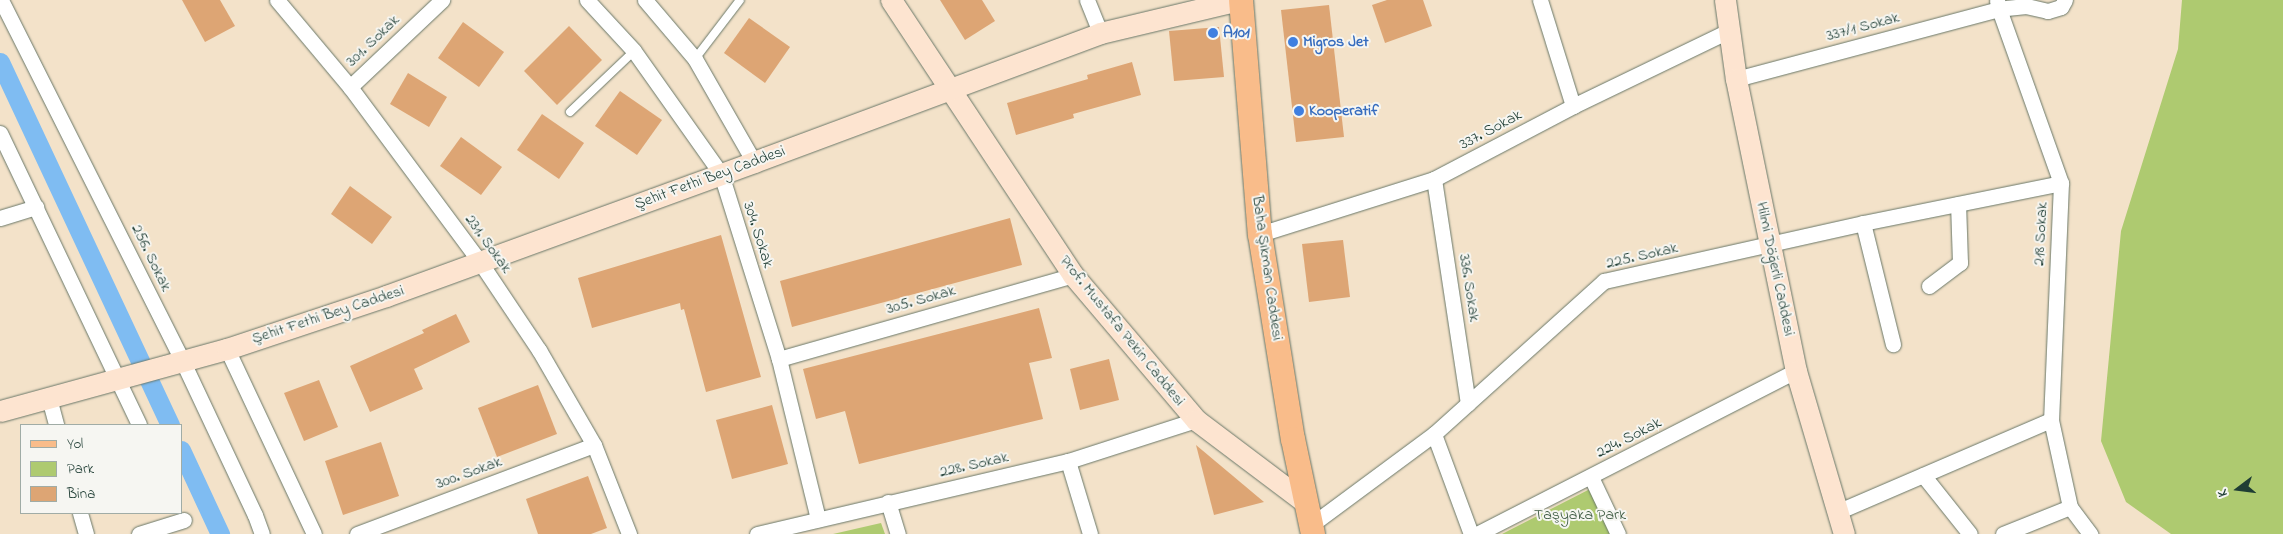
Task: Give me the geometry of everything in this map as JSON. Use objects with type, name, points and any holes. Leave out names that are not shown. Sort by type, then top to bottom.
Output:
[{"type":"main road","name":"Baha Şıkman Caddesi","points":[[1240,0],[1260,234],[1293,439],[1310,521]]},
{"type":"street","name":"256. Sokak","points":[[1,0],[182,360],[255,515],[262,534]]},
{"type":"street","name":"231. Sokak","points":[[277,0],[350,87],[480,262],[539,350],[594,445],[629,534]]},
{"type":"street","name":"301. Sokak","points":[[350,87],[442,0]]},
{"type":"street","name":"304. Sokak","points":[[587,0],[634,51],[721,174],[779,359],[818,519]]},
{"type":"street","points":[[645,0],[694,59],[754,162]]},
{"type":"street","name":"Prof. Mustafa Pekin Caddesi","points":[[891,0],[1073,275],[1196,420],[1310,521]]},
{"type":"street","points":[[1087,0],[1100,33]]},
{"type":"street","name":"Şehit Fethi Bey Caddesi","points":[[0,411],[227,348],[386,296],[951,90],[1100,33],[1240,0]]},
{"type":"street","points":[[1540,0],[1573,106]]},
{"type":"street","name":"Hilmi Döğerli Caddesi","points":[[1725,0],[1736,79],[1796,371],[1844,534]]},
{"type":"street","points":[[1998,4],[2026,6],[2048,11],[2061,7],[2065,0]]},
{"type":"street","name":"337/1 Sokak","points":[[1736,79],[1998,4]]},
{"type":"street","name":"218 Sokak","points":[[1998,4],[2061,183],[2052,350],[2051,420],[2070,507],[2090,534]]},
{"type":"street","name":"337. Sokak","points":[[1260,234],[1434,179],[1573,106],[1728,31]]},
{"type":"street","points":[[0,133],[139,424]]},
{"type":"street","name":"336. Sokak","points":[[1434,179],[1468,403]]},
{"type":"street","name":"225. Sokak","points":[[1310,521],[1434,434],[1604,281],[1863,223],[2061,183]]},
{"type":"street","points":[[1929,286],[1960,263],[1958,204]]},
{"type":"street","points":[[0,218],[36,207]]},
{"type":"street","points":[[1863,223],[1893,344]]},
{"type":"street","name":"305. Sokak","points":[[779,359],[1073,275]]},
{"type":"street","points":[[227,348],[314,534]]},
{"type":"street","name":"224. Sokak","points":[[1477,534],[1796,371]]},
{"type":"street","points":[[49,398],[56,424]]},
{"type":"street","name":"228. Sokak","points":[[757,534],[1068,461],[1196,420]]},
{"type":"street","points":[[1837,512],[2051,420]]},
{"type":"street","points":[[1434,434],[1471,534]]},
{"type":"street","name":"300. Sokak","points":[[357,534],[594,445]]},
{"type":"street","points":[[1068,461],[1090,534]]},
{"type":"street","points":[[1923,475],[1970,534]]},
{"type":"street","points":[[1591,477],[1618,534]]},
{"type":"street","points":[[888,502],[898,534]]},
{"type":"street","points":[[2004,534],[2070,507]]},
{"type":"street","points":[[80,514],[86,534]]},
{"type":"street","points":[[139,534],[185,522]]},
{"type":"lane","points":[[694,59],[740,0]]},
{"type":"lane","points":[[570,112],[634,51]]},
{"type":"green space","points":[[2182,0],[2283,0],[2283,534],[2171,534],[2126,502],[2101,441],[2121,231],[2178,49]]},
{"type":"green space","name":"Taşyaka Park","points":[[1590,489],[1610,534],[1502,534]]},
{"type":"green space","points":[[881,523],[885,534],[833,534]]},
{"type":"building","points":[[182,0],[220,0],[235,26],[205,42]]},
{"type":"building","points":[[940,0],[982,0],[995,21],[965,40]]},
{"type":"building","points":[[1387,0],[1423,0],[1432,26],[1385,43],[1372,5]]},
{"type":"building","points":[[1329,5],[1344,137],[1296,142],[1281,10]]},
{"type":"building","points":[[749,18],[790,47],[765,83],[724,53]]},
{"type":"building","points":[[463,22],[504,52],[479,87],[438,58]]},
{"type":"building","points":[[569,26],[602,60],[557,105],[524,71]]},
{"type":"building","points":[[1219,27],[1224,77],[1174,81],[1169,31]]},
{"type":"building","points":[[1132,62],[1141,95],[1073,114],[1074,118],[1016,135],[1007,103],[1088,79],[1087,75]]},
{"type":"building","points":[[408,73],[447,97],[429,127],[390,104]]},
{"type":"building","points":[[620,91],[662,120],[637,155],[595,126]]},
{"type":"building","points":[[542,114],[584,143],[559,179],[517,150]]},
{"type":"building","points":[[461,137],[502,167],[481,195],[440,166]]},
{"type":"building","points":[[350,186],[392,217],[372,244],[331,214]]},
{"type":"building","points":[[1010,218],[1022,265],[792,327],[780,281]]},
{"type":"building","points":[[721,235],[761,377],[706,392],[684,309],[681,310],[680,303],[592,328],[578,278]]},
{"type":"building","points":[[1343,240],[1350,297],[1309,302],[1302,244]]},
{"type":"building","points":[[1039,308],[1052,358],[1029,363],[1043,419],[859,464],[845,411],[816,419],[803,369]]},
{"type":"building","points":[[456,314],[470,342],[414,369],[423,389],[370,412],[350,366],[424,333],[422,330]]},
{"type":"building","points":[[1109,359],[1119,400],[1080,410],[1070,369]]},
{"type":"building","points":[[319,380],[338,427],[304,441],[284,393]]},
{"type":"building","points":[[538,385],[557,434],[497,457],[478,408]]},
{"type":"building","points":[[772,405],[788,464],[732,479],[716,420]]},
{"type":"building","points":[[381,442],[399,496],[343,515],[325,461]]},
{"type":"building","points":[[1196,445],[1264,502],[1214,515]]},
{"type":"building","points":[[588,476],[607,528],[591,534],[538,534],[526,499]]},
{"type":"waterway","points":[[0,62],[170,424]]},
{"type":"waterway","points":[[182,452],[220,534]]},
{"type":"place","name":"A101","points":[[1213,33]]},
{"type":"place","name":"Migros Jet","points":[[1293,42]]},
{"type":"place","name":"Kooperatif","points":[[1299,111]]}]
